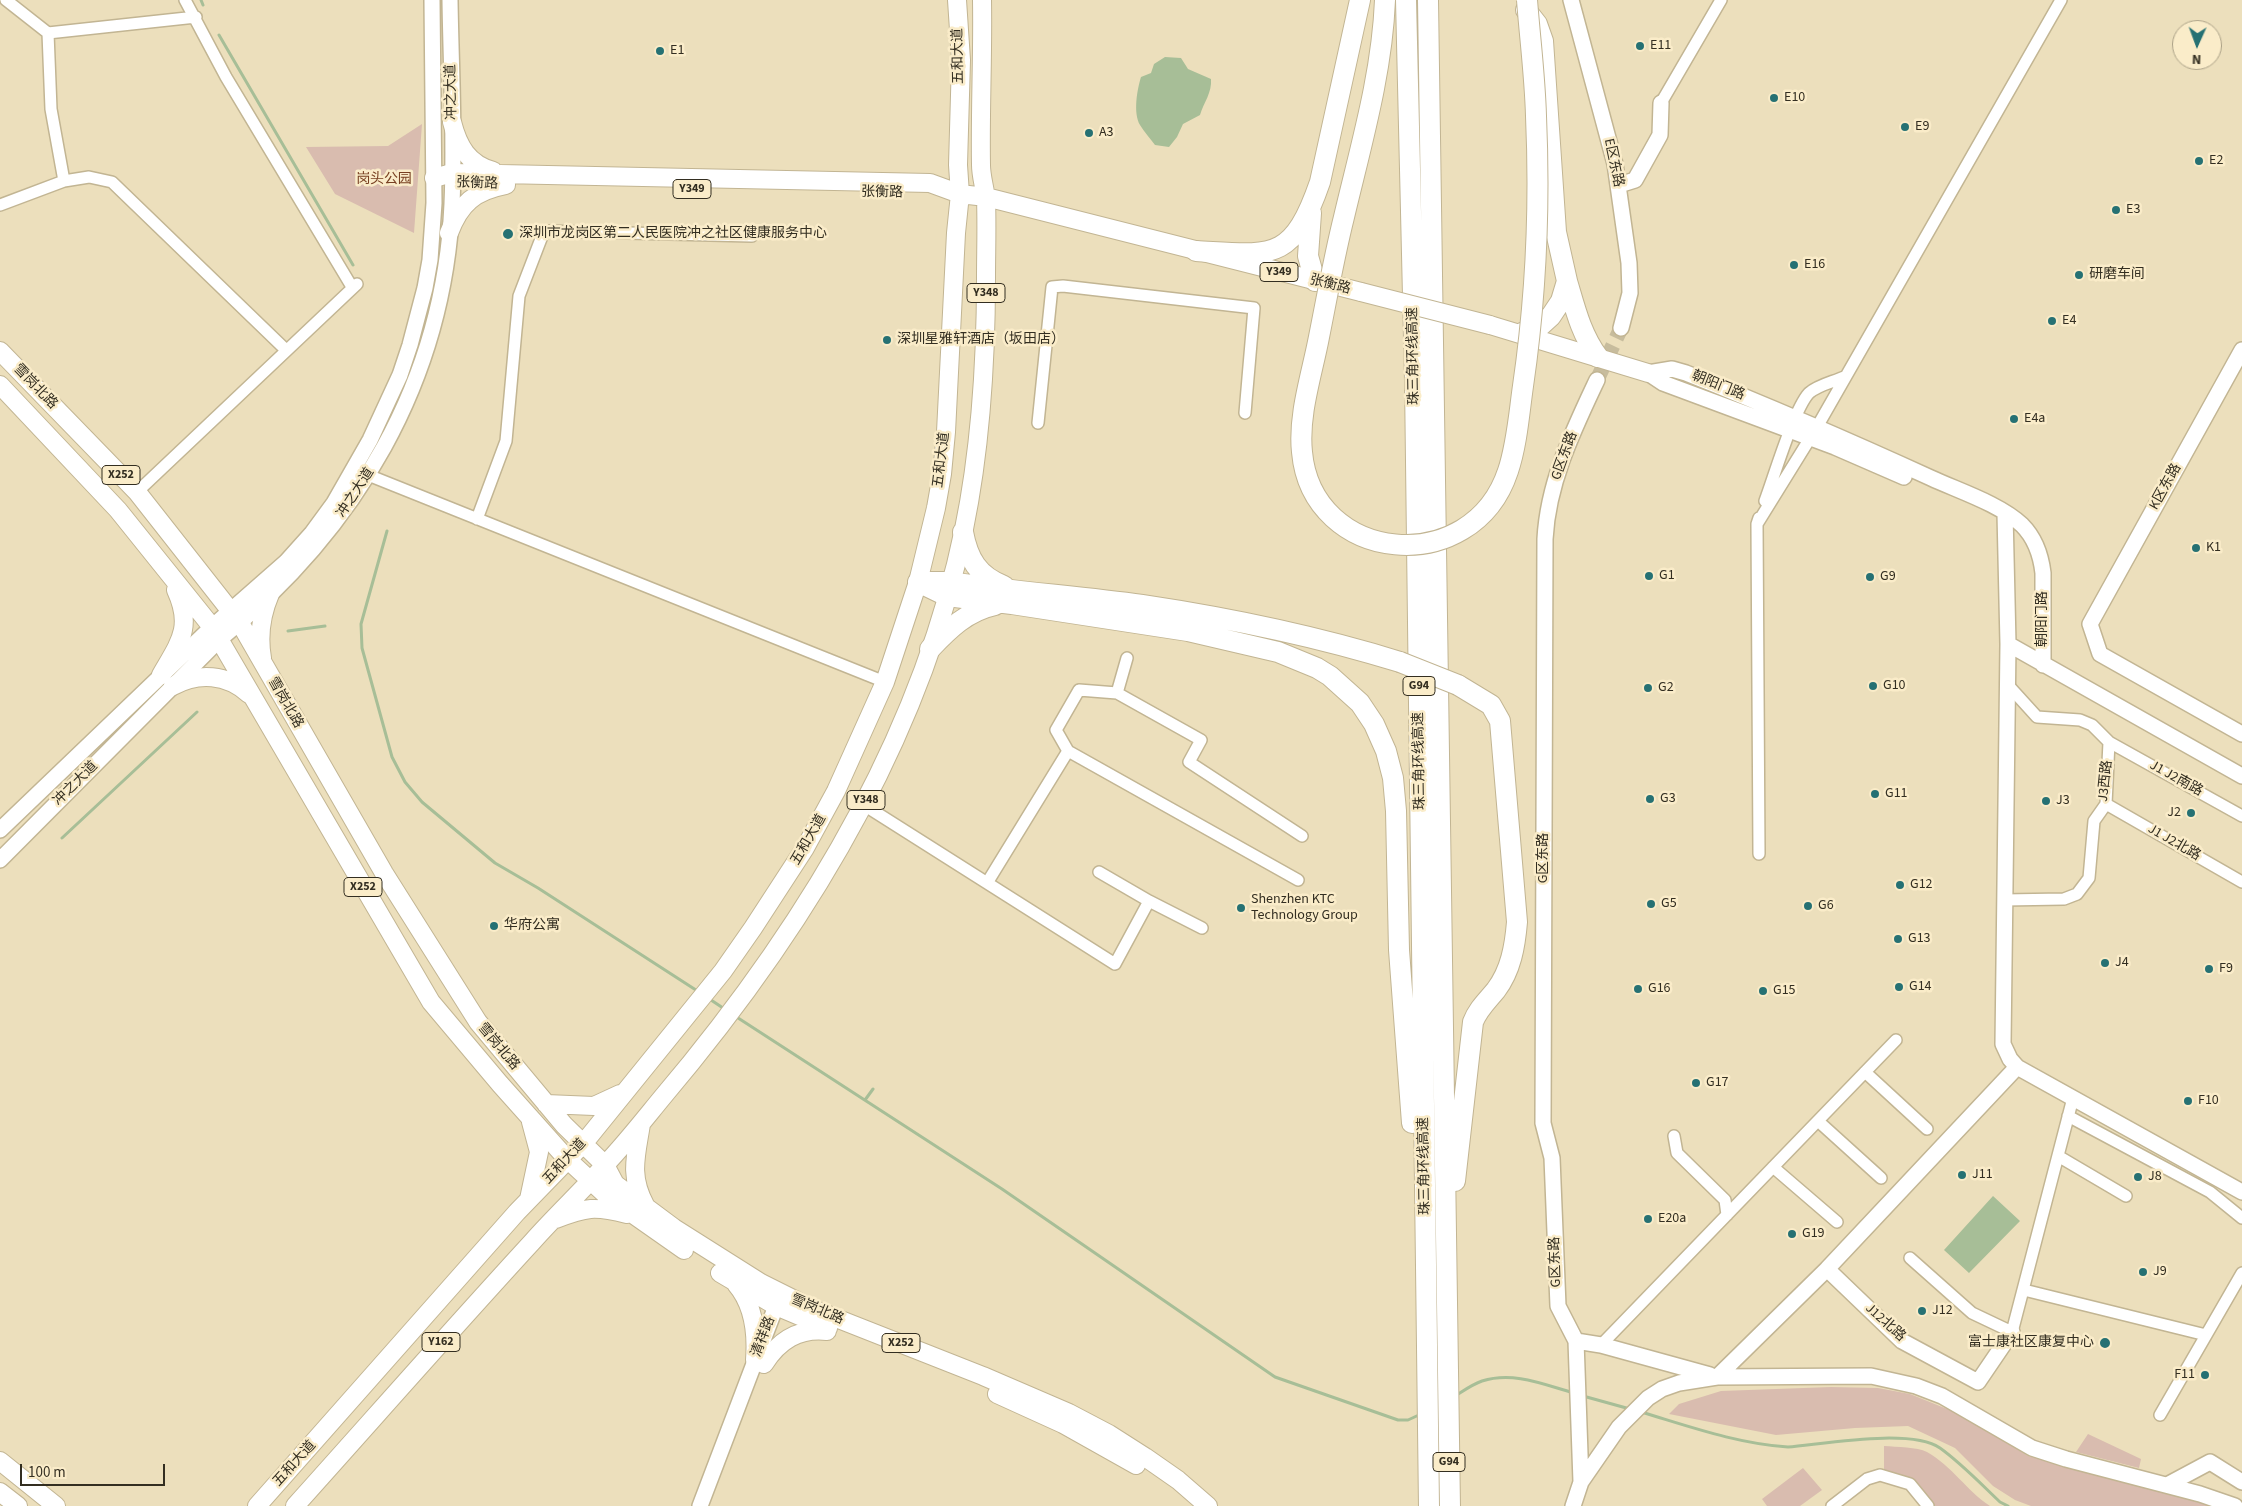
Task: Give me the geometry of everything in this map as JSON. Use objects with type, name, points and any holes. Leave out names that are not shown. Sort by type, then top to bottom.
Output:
[{"type":"highway","points":[[1196,251],[1257,254],[1273,251],[1292,237],[1302,225],[1311,208],[1320,182],[1360,0]]},
{"type":"highway","points":[[1385,0],[1380,57],[1375,86],[1342,224],[1308,392],[1302,434],[1302,454],[1306,473],[1316,494],[1327,510],[1341,523],[1358,534],[1377,542],[1400,546],[1426,544],[1447,538],[1471,525],[1494,500],[1508,470],[1526,363],[1535,278],[1537,199],[1536,115],[1527,0]]},
{"type":"highway","name":"珠三角环线高速","points":[[1406,0],[1436,1277],[1446,1364],[1450,1506]]},
{"type":"highway","name":"珠三角环线高速","points":[[1428,0],[1436,1277],[1428,1372],[1429,1506]]},
{"type":"highway","points":[[1518,0],[1537,24],[1543,41],[1556,232],[1567,281],[1581,327],[1587,342],[1598,357]]},
{"type":"highway","points":[[1311,208],[1308,256],[1316,281]]},
{"type":"highway","points":[[1522,334],[1540,326],[1551,316],[1560,302],[1567,281]]},
{"type":"highway","points":[[963,532],[969,556],[982,573],[1014,597]]},
{"type":"highway","points":[[918,582],[949,589],[1326,641],[1400,662],[1458,685],[1491,705],[1500,721],[1517,922],[1516,939],[1509,965],[1502,980],[1481,1006],[1473,1022],[1436,1277]]},
{"type":"highway","points":[[930,649],[956,622],[968,614],[1014,597]]},
{"type":"highway","points":[[1167,618],[1300,660],[1317,668],[1337,681],[1360,703],[1374,724],[1386,751],[1393,778],[1396,811],[1399,950],[1404,1029],[1436,1277]]},
{"type":"main road","name":"五和大道","points":[[257,1506],[529,1200],[583,1144],[722,971],[780,888],[836,791],[885,682],[918,582],[936,508],[943,466],[956,233],[961,60],[957,0]]},
{"type":"main road","name":"五和大道","points":[[295,1506],[605,1165],[719,1029],[751,986],[812,896],[864,805],[893,742],[930,649],[949,589],[963,532],[974,474],[984,381],[986,197],[981,171],[982,0]]},
{"type":"main road","points":[[452,122],[456,138],[468,158],[479,166],[505,179]]},
{"type":"main road","name":"张衡路","points":[[434,178],[869,193],[956,193],[986,197],[1490,325],[1648,373]]},
{"type":"main road","points":[[449,233],[458,212],[466,203],[505,179]]},
{"type":"main road","name":"雪岗北路","points":[[0,351],[137,492],[235,617],[384,873],[478,1022],[546,1104],[605,1165],[615,1184],[641,1212],[732,1280],[837,1331],[980,1387],[1063,1424],[1139,1466],[1190,1506]]},
{"type":"main road","name":"雪岗北路","points":[[0,385],[118,510],[215,633],[431,1002],[530,1118],[568,1159],[607,1196],[641,1212],[711,1253],[782,1304],[813,1309],[1031,1395],[1069,1413],[1145,1456],[1178,1480],[1208,1506]]},
{"type":"main road","points":[[167,571],[183,607],[185,621],[180,643],[167,680],[215,677],[240,686],[253,698]]},
{"type":"main road","points":[[266,670],[261,650],[260,629],[265,606],[270,594]]},
{"type":"main road","points":[[546,1104],[594,1106],[625,1092]]},
{"type":"main road","points":[[529,1200],[539,1152],[530,1118]]},
{"type":"main road","points":[[553,1220],[584,1208],[641,1212],[634,1166],[641,1122]]},
{"type":"main road","points":[[732,1280],[741,1291],[752,1316],[760,1362]]},
{"type":"main road","points":[[760,1362],[790,1336],[818,1330],[837,1331]]},
{"type":"main road","points":[[0,1462],[56,1506]]},
{"type":"main road","points":[[0,1492],[18,1506]]},
{"type":"street","points":[[6,0],[48,33],[196,17]]},
{"type":"street","points":[[137,492],[355,286],[226,77],[196,17],[185,0]]},
{"type":"street","name":"冲之大道","points":[[235,617],[312,533],[353,472],[385,409],[410,345],[425,288],[432,232],[434,178],[432,0]]},
{"type":"street","name":"冲之大道","points":[[0,830],[167,680],[215,633],[270,594],[306,559],[331,530],[368,475],[396,425],[420,367],[438,304],[449,233],[452,178],[450,0]]},
{"type":"street","name":"E区东路","points":[[1571,0],[1619,185],[1629,263],[1630,293],[1621,328]]},
{"type":"street","points":[[1619,185],[1635,180],[1660,135],[1661,103],[1721,0]]},
{"type":"street","points":[[1757,524],[1814,432],[2061,0]]},
{"type":"street","points":[[48,33],[51,109],[64,181]]},
{"type":"street","points":[[0,205],[64,181],[89,177],[112,182],[286,350]]},
{"type":"street","points":[[477,518],[506,441],[519,296],[544,231],[752,236]]},
{"type":"street","points":[[1038,423],[1052,287],[1064,286],[1254,308],[1245,413]]},
{"type":"street","name":"K区东路","points":[[2242,350],[2090,624],[2100,654],[2242,734]]},
{"type":"street","name":"朝阳门路","points":[[1648,373],[1663,383],[1814,432],[2005,513],[2028,531],[2042,561],[2044,573],[2043,666]]},
{"type":"street","points":[[1759,854],[1757,524],[1793,424],[1810,392],[1844,377]]},
{"type":"street","name":"G区东路","points":[[1576,1340],[1558,1306],[1552,1158],[1543,1123],[1545,539],[1546,518],[1567,445],[1597,380]]},
{"type":"street","name":"朝阳门路","points":[[1814,432],[1835,447],[1978,510],[1992,518],[2000,528],[2006,549]]},
{"type":"street","points":[[368,475],[885,682]]},
{"type":"street","points":[[2005,513],[2008,644],[2002,1034],[2006,1052],[2017,1067],[2242,1192]]},
{"type":"street","points":[[2008,644],[2043,666],[2242,776]]},
{"type":"street","points":[[1117,693],[1127,658]]},
{"type":"street","name":"冲之大道","points":[[0,860],[167,680]]},
{"type":"street","name":"J3西路","points":[[2004,900],[2064,899],[2077,894],[2089,878],[2094,821],[2106,804],[2110,742],[2092,725],[2080,720],[2037,718],[2007,684]]},
{"type":"street","points":[[1298,880],[1068,751],[1056,730],[1079,690],[1117,693],[1201,740],[1189,762],[1302,836]]},
{"type":"street","name":"J1 J2南路","points":[[2110,742],[2242,816]]},
{"type":"street","points":[[987,883],[1068,751]]},
{"type":"street","name":"J1 J2北路","points":[[2106,804],[2242,882]]},
{"type":"street","points":[[864,805],[1114,964],[1149,901]]},
{"type":"street","points":[[1100,872],[1149,901],[1202,928]]},
{"type":"street","points":[[1601,1345],[1896,1040]]},
{"type":"street","points":[[1717,1377],[1827,1269],[2017,1067]]},
{"type":"street","points":[[1865,1072],[1927,1129]]},
{"type":"street","points":[[1910,1258],[1972,1313],[2012,1332],[2073,1098]]},
{"type":"street","points":[[2068,1116],[2210,1192],[2242,1218]]},
{"type":"street","points":[[1818,1121],[1881,1178]]},
{"type":"street","points":[[1674,1136],[1677,1153],[1725,1200],[1727,1215]]},
{"type":"street","points":[[2058,1156],[2126,1196]]},
{"type":"street","points":[[1773,1167],[1837,1222]]},
{"type":"street","name":"J12北路","points":[[1827,1269],[1902,1341],[1978,1382],[2012,1332]]},
{"type":"street","points":[[2160,1415],[2242,1273]]},
{"type":"street","points":[[2024,1290],[2206,1335]]},
{"type":"street","name":"清祥路","points":[[700,1506],[782,1304]]},
{"type":"street","points":[[1581,1482],[1576,1340],[1601,1345],[1717,1377]]},
{"type":"street","name":"清祥路","points":[[711,1506],[760,1362]]},
{"type":"street","points":[[1574,1506],[1581,1482],[1619,1427],[1648,1398],[1662,1389],[1679,1383],[1717,1377],[1871,1376],[1916,1386],[1942,1396],[2032,1448],[2066,1459],[2167,1485],[2235,1506]]},
{"type":"street","points":[[2167,1485],[2210,1462],[2242,1482]]},
{"type":"street","points":[[1832,1506],[1867,1479],[1880,1475],[1910,1484],[1928,1506]]},
{"type":"green space","name":"岗头公园","points":[[422,124],[414,233],[335,194],[306,147],[388,146]]},
{"type":"green space","points":[[1831,1387],[1878,1388],[1910,1394],[1962,1415],[2028,1456],[2214,1506],[2031,1506],[2015,1500],[1993,1486],[1955,1448],[1908,1426],[1855,1428],[1776,1435],[1669,1414],[1679,1404],[1721,1391]]},
{"type":"green space","points":[[2088,1434],[2141,1459],[2139,1468],[2076,1452]]},
{"type":"green space","points":[[1884,1446],[1912,1448],[1927,1452],[1944,1464],[1990,1506],[1935,1506],[1911,1478],[1884,1470]]},
{"type":"green space","points":[[1803,1468],[1822,1490],[1800,1506],[1767,1506],[1762,1499]]},
{"type":"shaded area","points":[[1165,57],[1181,58],[1188,69],[1211,79],[1209,93],[1200,115],[1183,124],[1177,137],[1169,147],[1155,145],[1140,125],[1136,108],[1141,77],[1151,73],[1154,64]]},
{"type":"shaded area","points":[[1993,1196],[2020,1221],[1969,1273],[1944,1250]]},
{"type":"waterway","points":[[201,0],[203,5]]},
{"type":"waterway","points":[[219,35],[353,265]]},
{"type":"waterway","points":[[387,531],[361,624],[362,648],[392,757],[405,782],[422,802],[495,863],[538,888],[699,992]]},
{"type":"waterway","points":[[288,631],[325,626]]},
{"type":"waterway","points":[[62,838],[197,712]]},
{"type":"waterway","points":[[708,998],[726,1010]]},
{"type":"waterway","points":[[735,1016],[1002,1189],[1275,1377],[1398,1420],[1408,1420],[1421,1414]]},
{"type":"waterway","points":[[865,1100],[873,1089]]},
{"type":"waterway","points":[[1455,1396],[1482,1381],[1494,1378],[1529,1380],[1574,1393]]},
{"type":"waterway","points":[[1583,1396],[1630,1409]]},
{"type":"waterway","points":[[1641,1412],[1713,1434],[1788,1447],[1889,1438],[1927,1442],[1948,1454],[2000,1502],[2008,1506]]},
{"type":"tunnel","points":[[1597,380],[1621,328]]},
{"type":"place","name":"E11","points":[[1640,46]]},
{"type":"place","name":"E1","points":[[660,51]]},
{"type":"place","name":"E10","points":[[1774,98]]},
{"type":"place","name":"E9","points":[[1905,127]]},
{"type":"place","name":"A3","points":[[1089,133]]},
{"type":"place","name":"E2","points":[[2199,161]]},
{"type":"place","name":"E3","points":[[2116,210]]},
{"type":"place","name":"深圳市龙岗区第二人民医院冲之社区健康服务中心","points":[[508,234]]},
{"type":"place","name":"E16","points":[[1794,265]]},
{"type":"place","name":"研磨车间","points":[[2079,275]]},
{"type":"place","name":"E4","points":[[2052,321]]},
{"type":"place","name":"深圳星雅轩酒店（坂田店）","points":[[887,340]]},
{"type":"place","name":"E4a","points":[[2014,419]]},
{"type":"place","name":"K1","points":[[2196,548]]},
{"type":"place","name":"G1","points":[[1649,576]]},
{"type":"place","name":"G9","points":[[1870,577]]},
{"type":"place","name":"G10","points":[[1873,686]]},
{"type":"place","name":"G2","points":[[1648,688]]},
{"type":"place","name":"G11","points":[[1875,794]]},
{"type":"place","name":"G3","points":[[1650,799]]},
{"type":"place","name":"J3","points":[[2046,801]]},
{"type":"place","name":"J2","points":[[2191,813]]},
{"type":"place","name":"G12","points":[[1900,885]]},
{"type":"place","name":"G5","points":[[1651,904]]},
{"type":"place","name":"G6","points":[[1808,906]]},
{"type":"place","name":"Shenzhen KTC Technology Group","points":[[1241,908]]},
{"type":"place","name":"华府公寓","points":[[494,926]]},
{"type":"place","name":"G13","points":[[1898,939]]},
{"type":"place","name":"J4","points":[[2105,963]]},
{"type":"place","name":"F9","points":[[2209,969]]},
{"type":"place","name":"G14","points":[[1899,987]]},
{"type":"place","name":"G16","points":[[1638,989]]},
{"type":"place","name":"G15","points":[[1763,991]]},
{"type":"place","name":"G17","points":[[1696,1083]]},
{"type":"place","name":"F10","points":[[2188,1101]]},
{"type":"place","name":"J11","points":[[1962,1175]]},
{"type":"place","name":"J8","points":[[2138,1177]]},
{"type":"place","name":"E20a","points":[[1648,1219]]},
{"type":"place","name":"G19","points":[[1792,1234]]},
{"type":"place","name":"J9","points":[[2143,1272]]},
{"type":"place","name":"J12","points":[[1922,1311]]},
{"type":"place","name":"富士康社区康复中心","points":[[2105,1343]]},
{"type":"place","name":"F11","points":[[2205,1375]]}]
